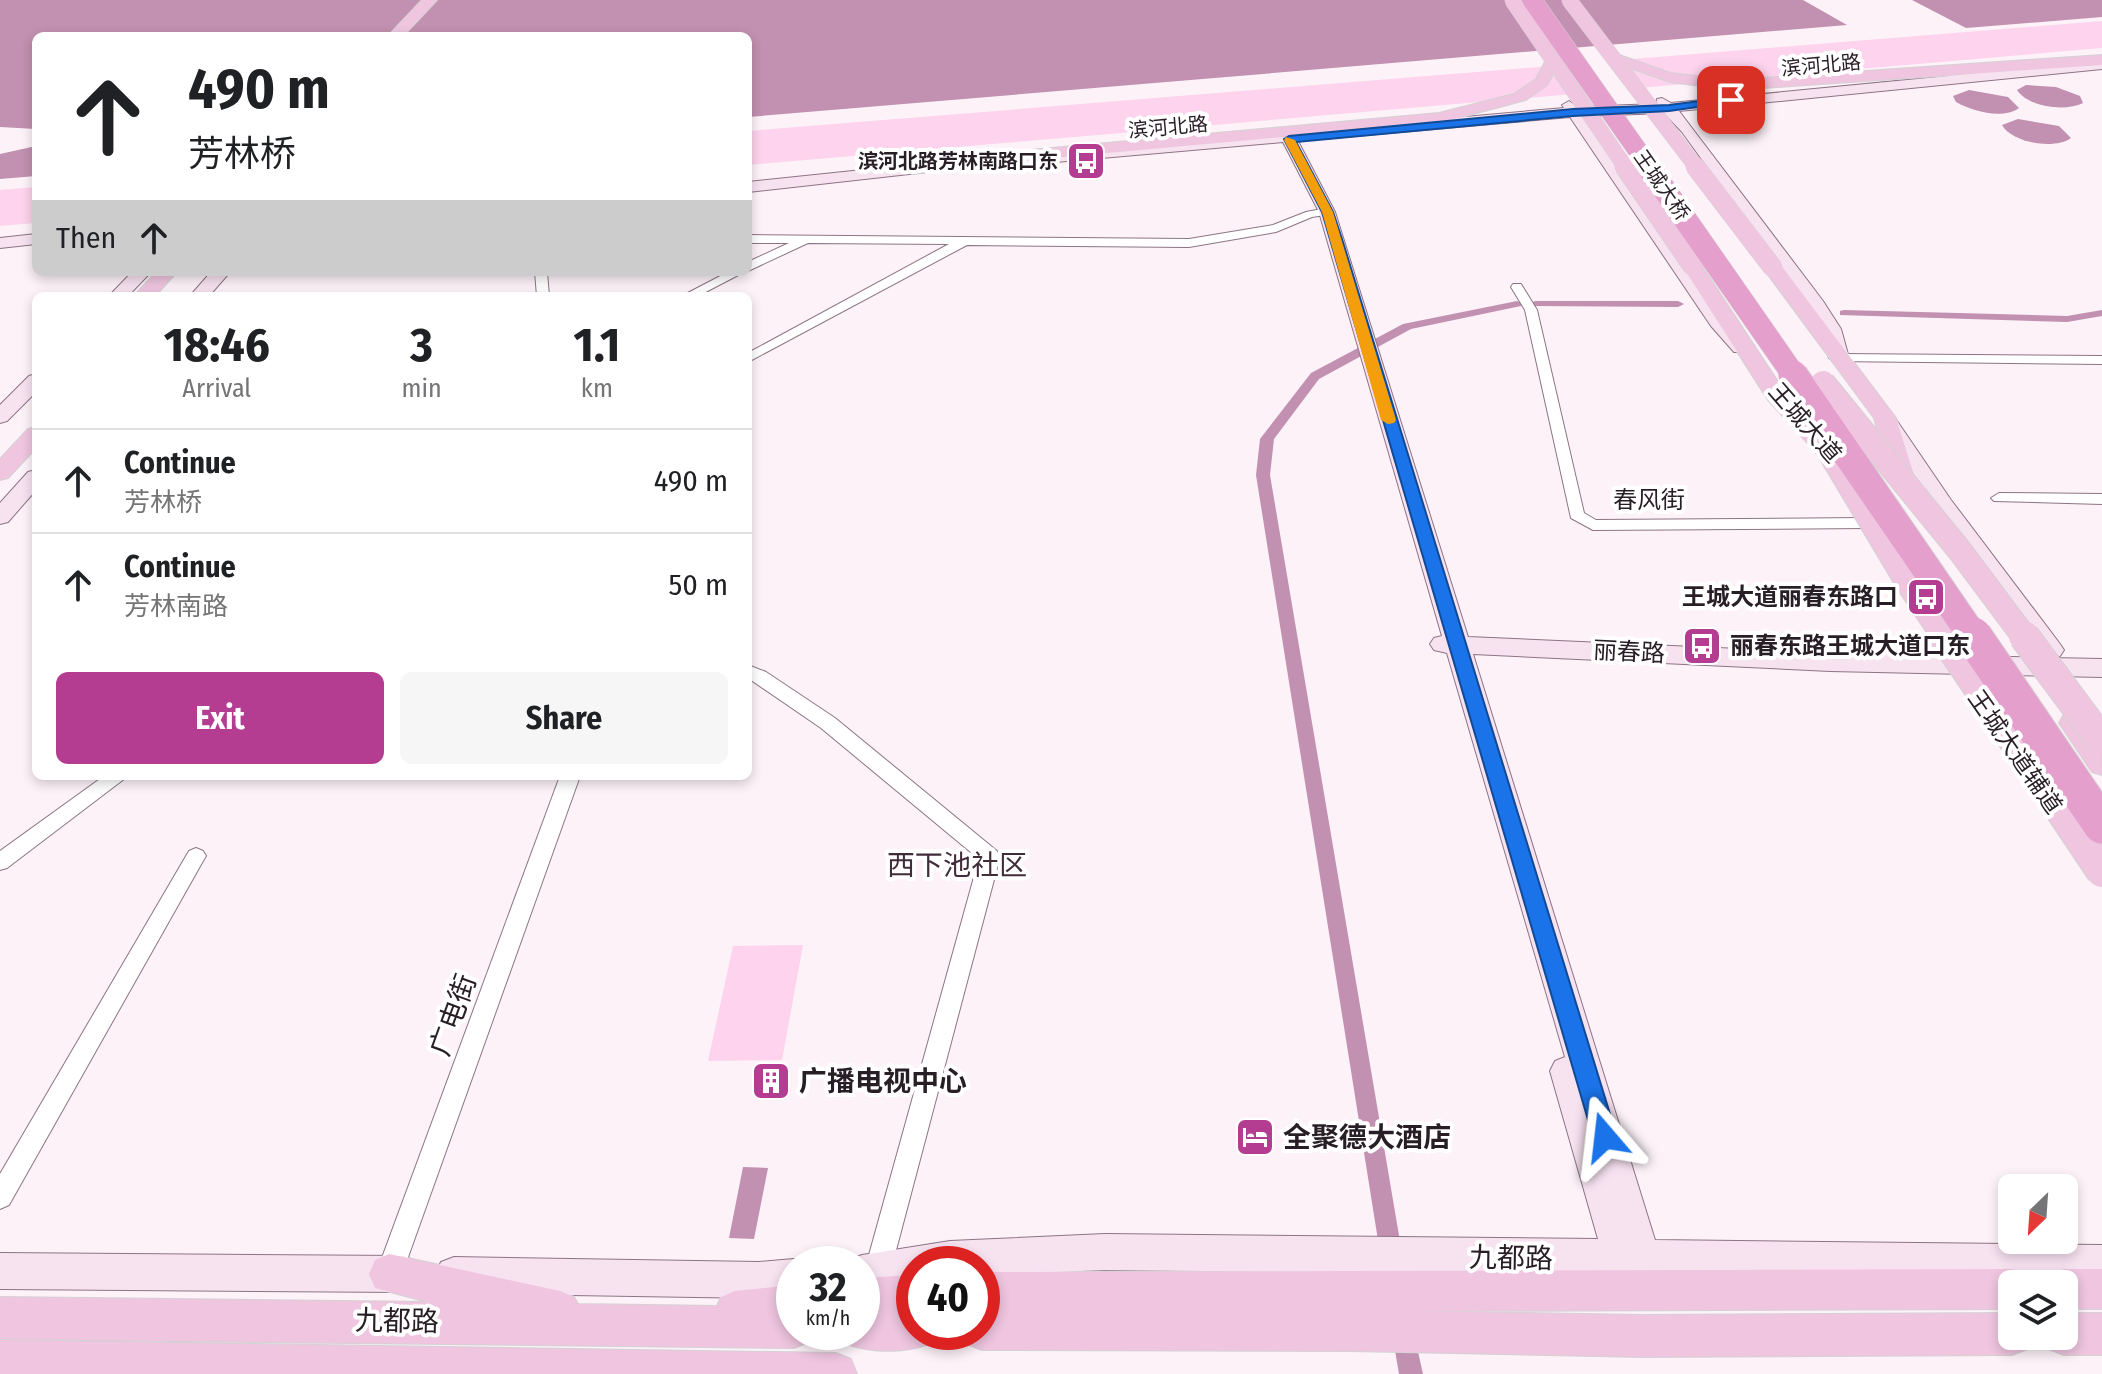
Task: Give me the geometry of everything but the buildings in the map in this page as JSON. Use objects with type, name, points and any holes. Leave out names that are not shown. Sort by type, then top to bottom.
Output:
[{"type":"highway","name":"王城大桥","points":[[1532,0],[1755,283]]},
{"type":"highway","name":"王城大桥","points":[[1551,0],[1755,283]]},
{"type":"highway","name":"王城大道","points":[[1755,283],[2005,651],[2102,786]]},
{"type":"highway","name":"王城大道","points":[[1755,283],[2102,825]]},
{"type":"main road","points":[[399,32],[430,0]]},
{"type":"main road","points":[[416,32],[446,0]]},
{"type":"main road","name":"王城大道","points":[[1512,0],[1776,395],[1851,475],[1908,559],[1971,671],[2055,774],[2102,842]]},
{"type":"main road","points":[[1569,0],[1611,56],[1755,283],[1908,583],[2102,872]]},
{"type":"main road","points":[[1611,56],[1646,73],[1685,82],[1733,85],[1972,67],[2102,62]]},
{"type":"main road","points":[[912,169],[1007,157],[1439,118],[1520,97],[1542,82],[1552,61]]},
{"type":"main road","name":"滨河北路","points":[[752,187],[912,169],[1285,140],[1449,125],[1571,109],[1665,105],[2102,62]]},
{"type":"main road","points":[[1665,105],[1687,129],[1814,301],[1831,329],[1839,358]]},
{"type":"main road","points":[[1571,109],[1718,322],[1757,365]]},
{"type":"main road","points":[[1584,128],[1673,126],[1687,129]]},
{"type":"main road","points":[[1285,140],[1323,212],[1633,1260]]},
{"type":"main road","points":[[0,243],[32,239]]},
{"type":"main road","points":[[122,292],[138,276]]},
{"type":"main road","points":[[148,292],[163,276]]},
{"type":"main road","points":[[169,292],[184,276]]},
{"type":"main road","points":[[203,292],[217,276]]},
{"type":"main road","points":[[1755,283],[1839,358],[1885,418],[2053,673],[2102,764]]},
{"type":"main road","points":[[1823,383],[1960,551],[2102,740]]},
{"type":"main road","points":[[0,417],[32,384]]},
{"type":"main road","points":[[1776,395],[1802,405],[1835,407],[1860,403],[1866,394]]},
{"type":"main road","points":[[0,448],[32,414]]},
{"type":"main road","points":[[1885,418],[1902,475],[1947,543],[2053,673],[2098,712],[2102,740]]},
{"type":"main road","name":"王城大道辅道","points":[[1800,422],[1865,523],[1971,671],[1990,713],[2102,878]]},
{"type":"main road","points":[[0,473],[32,438]]},
{"type":"main road","points":[[0,517],[32,481]]},
{"type":"main road","points":[[1942,504],[1947,543]]},
{"type":"main road","points":[[1865,523],[1908,559]]},
{"type":"main road","name":"丽春路","points":[[1452,649],[2053,673],[2102,678]]},
{"type":"main road","name":"丽春路","points":[[2053,673],[2102,668]]},
{"type":"main road","points":[[1990,713],[2055,774],[2102,776]]},
{"type":"main road","name":"九都路","points":[[1000,1257],[1105,1252],[1633,1260],[2091,1283]]},
{"type":"main road","name":"九都路","points":[[0,1271],[776,1279]]},
{"type":"main road","points":[[389,1274],[616,1324],[776,1307]]},
{"type":"main road","points":[[1002,1292],[1998,1289]]},
{"type":"main road","name":"九都路","points":[[0,1318],[776,1327]]},
{"type":"main road","points":[[1000,1329],[1350,1330],[1642,1336],[1998,1334]]},
{"type":"main road","points":[[2078,1334],[2102,1334]]},
{"type":"main road","name":"九都路","points":[[0,1361],[475,1373],[836,1374]]},
{"type":"street","points":[[752,239],[1189,243],[1276,228],[1323,212]]},
{"type":"street","points":[[752,265],[810,238]]},
{"type":"street","points":[[752,356],[965,241]]},
{"type":"street","points":[[696,292],[730,276]]},
{"type":"street","name":"春风街","points":[[1517,287],[1531,310],[1577,515],[1593,525],[1865,523]]},
{"type":"street","points":[[1839,358],[2102,360]]},
{"type":"street","points":[[1999,498],[2102,499]]},
{"type":"street","points":[[752,673],[828,723],[990,857],[880,1248]]},
{"type":"street","points":[[0,862],[113,780]]},
{"type":"street","name":"广电街","points":[[389,1274],[569,780]]},
{"type":"street","points":[[0,1197],[196,856]]},
{"type":"shaded area","points":[[0,0],[1803,0],[1847,25],[752,117],[752,32],[32,32],[32,129],[0,127]]},
{"type":"shaded area","points":[[1912,0],[2102,0],[2102,17],[1966,28]]},
{"type":"shaded area","points":[[2102,21],[2102,48],[1628,89],[1608,61]]},
{"type":"shaded area","points":[[1564,65],[1585,93],[752,165],[752,131]]},
{"type":"shaded area","points":[[2026,85],[2056,87],[2080,96],[2083,103],[2067,107],[2038,104],[2017,90]]},
{"type":"shaded area","points":[[1969,90],[2008,97],[2019,108],[1996,114],[1956,102],[1953,96]]},
{"type":"shaded area","points":[[2018,119],[2059,126],[2071,138],[2055,144],[2024,140],[2002,125]]},
{"type":"shaded area","points":[[32,147],[32,176],[0,179],[0,154]]},
{"type":"shaded area","points":[[32,187],[32,223],[0,226],[0,190]]},
{"type":"shaded area","points":[[803,945],[782,1060],[708,1061],[733,946]]},
{"type":"shaded area","points":[[743,1167],[768,1168],[754,1239],[729,1238]]},
{"type":"waterway","points":[[1392,1259],[1263,475],[1267,439],[1315,376],[1407,326],[1517,304]]},
{"type":"waterway","points":[[1535,304],[1678,304]]},
{"type":"waterway","points":[[1844,313],[2067,319],[2102,313]]},
{"type":"waterway","points":[[1404,1333],[1411,1374]]},
{"type":"slow traffic","points":[[1290,140],[1327,212],[1361,319],[1388,420]]},
{"type":"place","name":"滨河北路芳林南路口东","points":[[1086,161]]},
{"type":"place","name":"王城大道丽春东路口","points":[[1926,597]]},
{"type":"place","name":"丽春东路王城大道口东","points":[[1702,646]]},
{"type":"place","name":"广播电视中心","points":[[771,1081]]},
{"type":"place","name":"全聚德大酒店","points":[[1255,1137]]},
{"type":"district","name":"西下池社区","points":[[957,865]]},
{"type":"route","points":[[1605,1137],[1336,239],[1327,212],[1289,139],[1573,112],[1669,108],[1731,100]]}]
